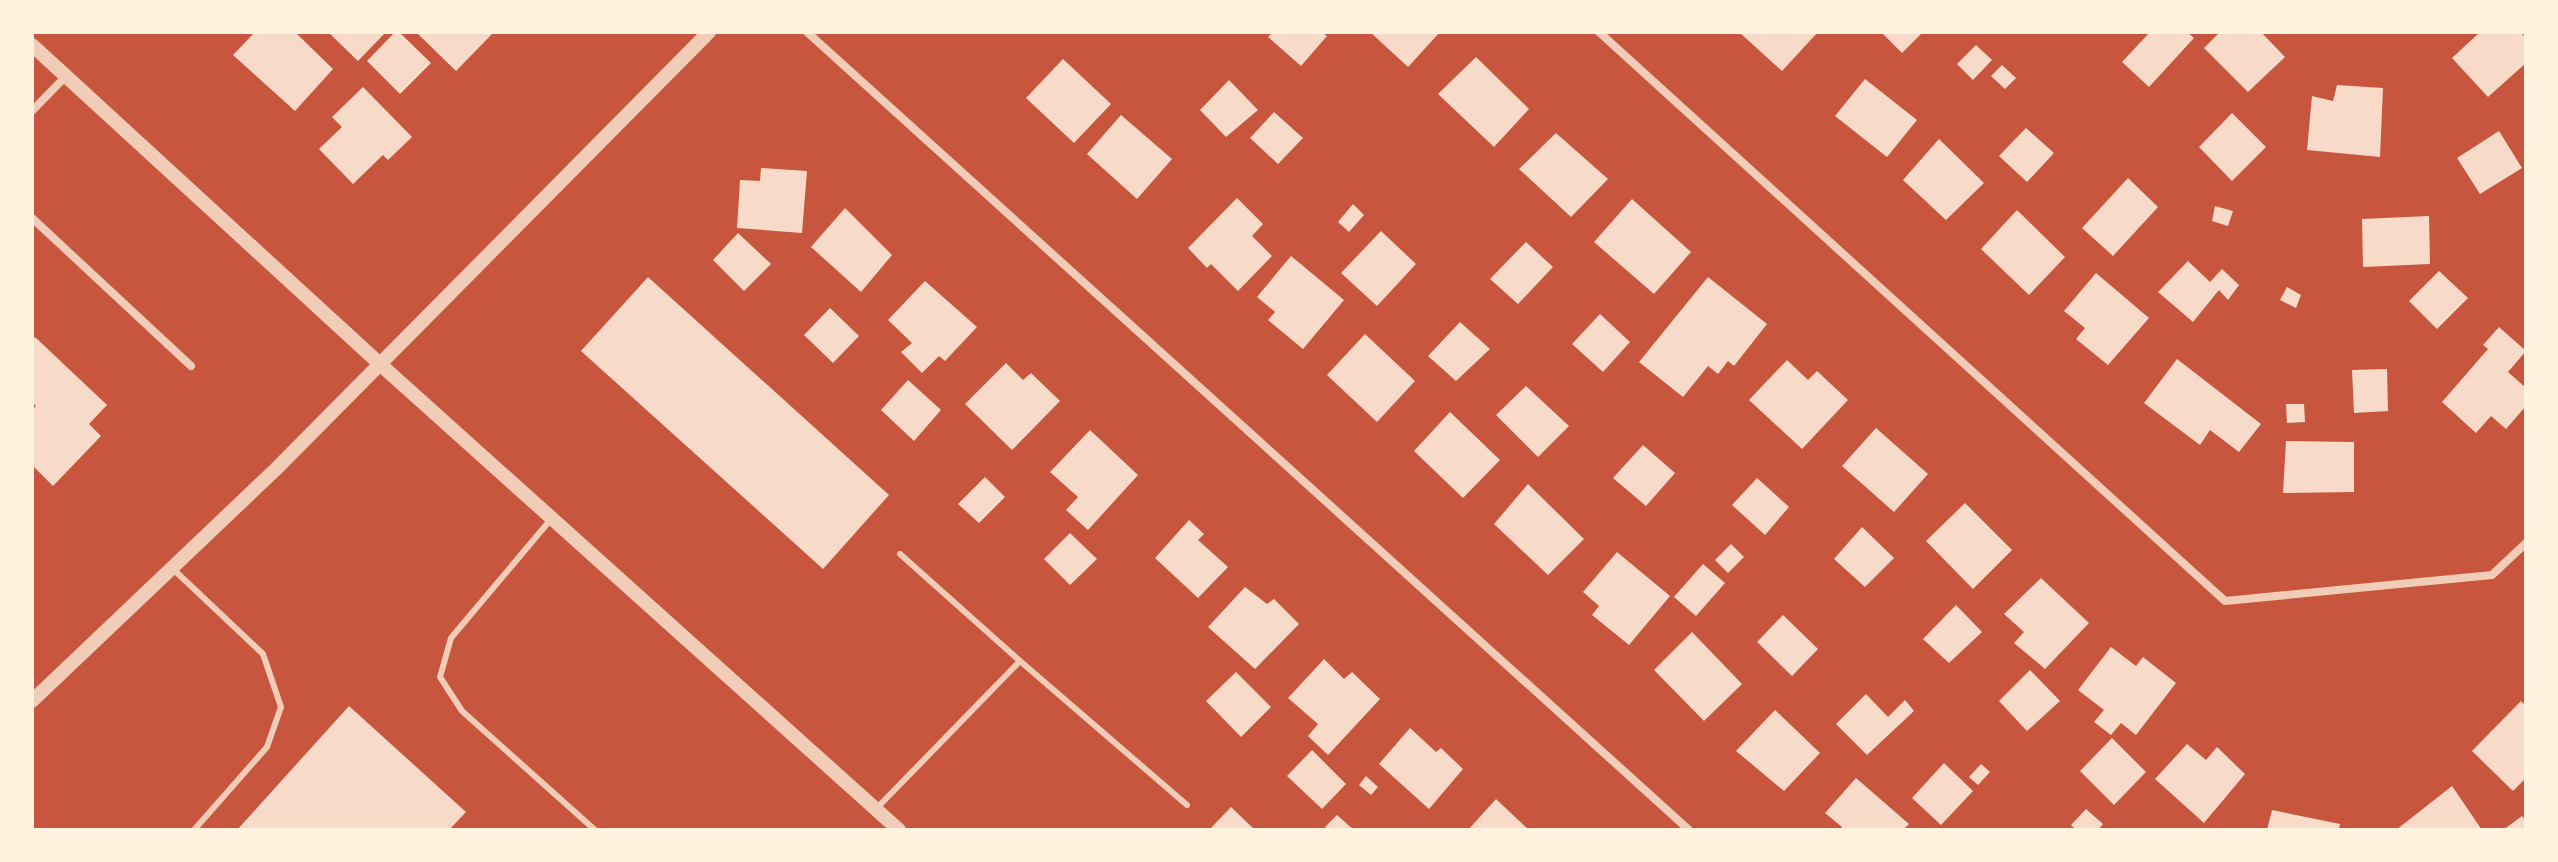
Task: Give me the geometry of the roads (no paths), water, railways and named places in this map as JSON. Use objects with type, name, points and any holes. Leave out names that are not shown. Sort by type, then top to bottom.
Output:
[{"type":"street","points":[[32,701],[381,365],[709,32]]},
{"type":"street","points":[[807,32],[1689,830]]},
{"type":"street","points":[[1599,32],[2225,601],[2492,575],[2526,543]]},
{"type":"street","points":[[32,45],[381,365],[899,830]]},
{"type":"street","points":[[32,111],[66,76]]},
{"type":"street","points":[[32,218],[191,366]]},
{"type":"lane","points":[[552,518],[451,638],[440,677],[462,711],[595,830]]},
{"type":"lane","points":[[900,554],[1187,805]]},
{"type":"lane","points":[[173,568],[263,654],[281,707],[267,747],[194,830]]},
{"type":"lane","points":[[876,809],[1020,661]]}]
